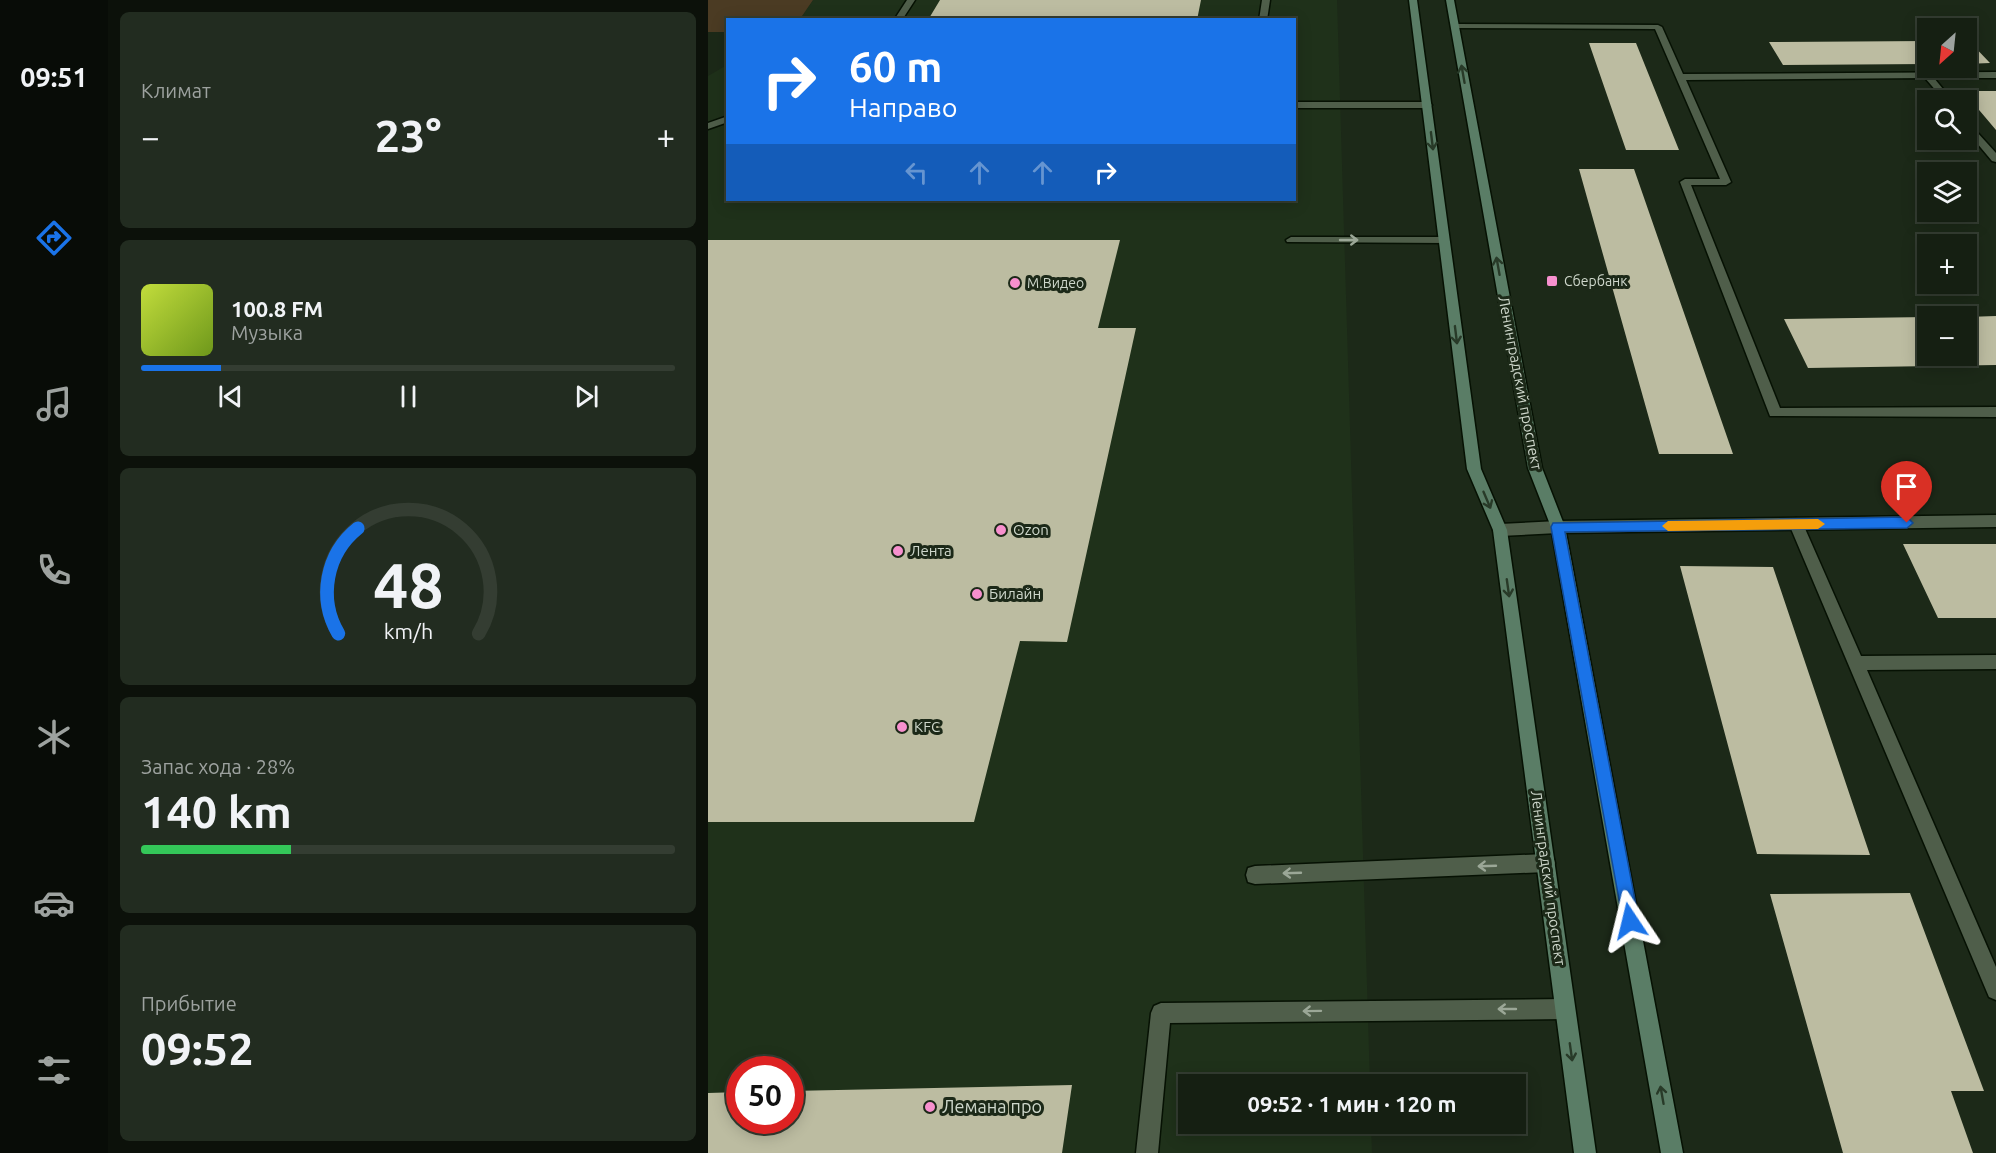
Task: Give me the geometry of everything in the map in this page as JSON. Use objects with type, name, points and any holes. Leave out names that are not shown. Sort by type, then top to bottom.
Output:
[{"type":"main road","name":"Ленинградский проспект","points":[[1413,0],[1474,469],[1500,530],[1585,1153]]},
{"type":"main road","name":"Ленинградский проспект","points":[[1450,0],[1535,468],[1558,527],[1672,1153]]},
{"type":"street","points":[[899,18],[911,0]]},
{"type":"street","points":[[1263,18],[1266,0]]},
{"type":"street","points":[[1455,26],[1658,27],[1726,182],[1685,182],[1775,413],[1996,412]]},
{"type":"street","points":[[1680,77],[1917,75]]},
{"type":"street","points":[[1977,75],[1996,75]]},
{"type":"street","points":[[1930,78],[1940,90]]},
{"type":"street","points":[[1296,105],[1427,105]]},
{"type":"street","points":[[708,126],[726,119]]},
{"type":"street","points":[[1977,136],[1996,159]]},
{"type":"street","points":[[1291,240],[1444,240]]},
{"type":"street","points":[[1500,530],[1558,527],[1996,521]]},
{"type":"street","points":[[1796,524],[1996,990]]},
{"type":"street","points":[[1855,663],[1996,662]]},
{"type":"street","points":[[1255,875],[1546,863]]},
{"type":"street","points":[[1147,1153],[1161,1013],[1565,1009]]},
{"type":"shaded area","points":[[708,0],[813,0],[801,18],[726,18],[726,32],[708,32]]},
{"type":"shaded area","points":[[813,0],[1337,0],[1370,1074],[1178,1074],[1178,1134],[1371,1134],[1372,1153],[708,1153],[708,76],[726,66],[726,201],[1296,201],[1296,18],[801,18]]},
{"type":"building","points":[[940,0],[1201,0],[1197,18],[929,18]]},
{"type":"building","points":[[1917,41],[1917,64],[1783,65],[1769,42]]},
{"type":"building","points":[[1589,43],[1636,43],[1679,150],[1626,150]]},
{"type":"building","points":[[1977,49],[1990,63],[1977,64]]},
{"type":"building","points":[[1977,91],[1996,91],[1996,130],[1977,108]]},
{"type":"building","points":[[1579,169],[1634,169],[1733,454],[1659,454]]},
{"type":"building","name":"Лента","points":[[708,240],[1120,240],[1098,328],[1136,328],[1067,642],[1020,641],[974,822],[708,822]]},
{"type":"building","points":[[1996,316],[1996,365],[1977,365],[1977,317]]},
{"type":"building","points":[[1917,317],[1917,366],[1933,366],[1808,368],[1784,319]]},
{"type":"building","points":[[1903,544],[1996,544],[1996,618],[1938,618]]},
{"type":"building","points":[[1680,566],[1773,567],[1870,855],[1757,854]]},
{"type":"building","points":[[1910,893],[1984,1091],[1951,1091],[1973,1153],[1843,1153],[1770,894]]},
{"type":"building","name":"Лемана про","points":[[1072,1085],[1062,1153],[708,1153],[708,1093],[726,1092],[726,1134],[804,1134],[804,1091]]},
{"type":"slow traffic","points":[[1668,526],[1818,524]]},
{"type":"place","name":"Сбербанк","points":[[1552,281]]},
{"type":"place","name":"М.Видео","points":[[1015,283]]},
{"type":"place","name":"Ozon","points":[[1001,530]]},
{"type":"place","name":"Лента","points":[[898,551]]},
{"type":"place","name":"Билайн","points":[[977,594]]},
{"type":"place","name":"KFC","points":[[902,727]]},
{"type":"place","name":"Лемана про","points":[[930,1107]]},
{"type":"route","points":[[1630,921],[1558,527],[1907,523]]}]
